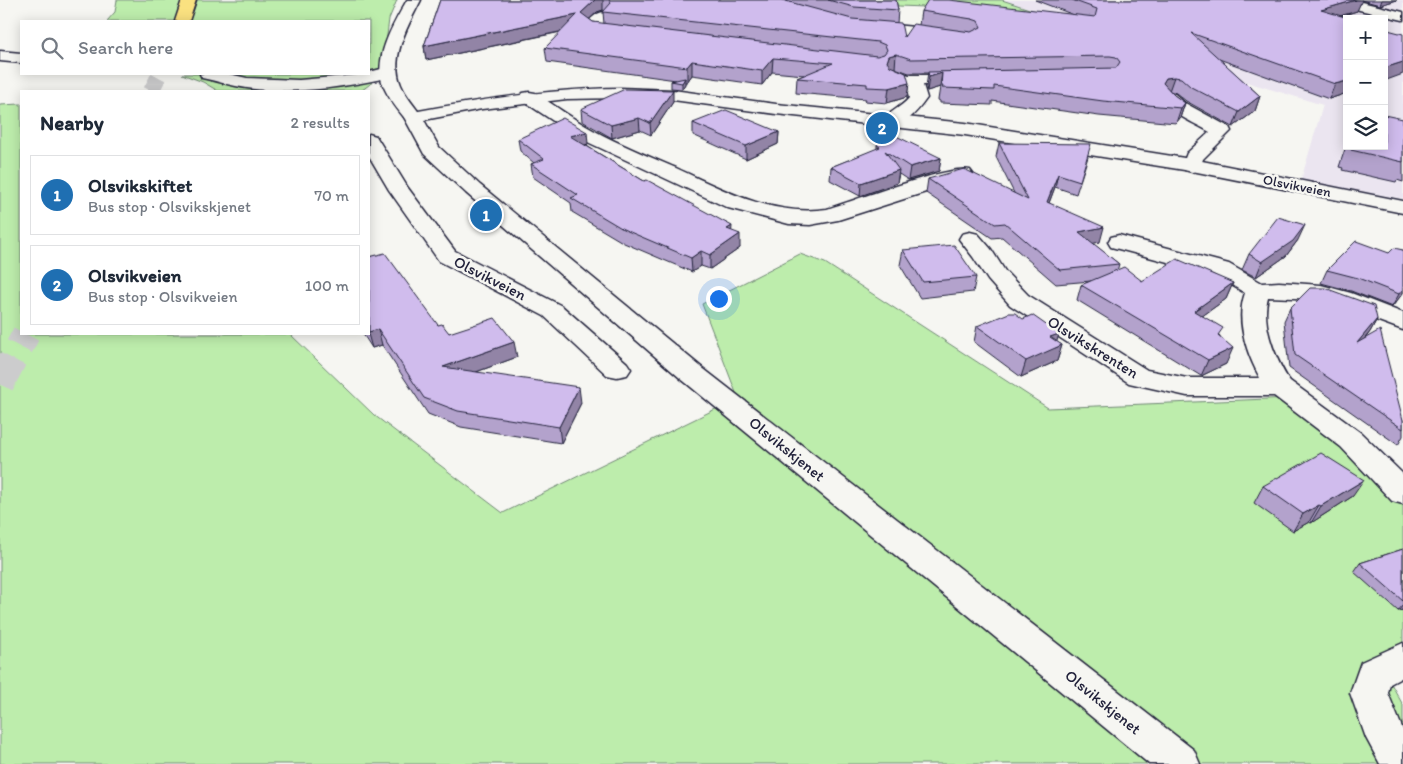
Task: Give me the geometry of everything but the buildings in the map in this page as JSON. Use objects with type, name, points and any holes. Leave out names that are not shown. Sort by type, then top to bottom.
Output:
[{"type":"main road","points":[[182,20],[189,0]]},
{"type":"street","points":[[413,117],[399,98],[389,72],[401,23],[414,0]]},
{"type":"street","points":[[1334,0],[1403,16]]},
{"type":"street","points":[[603,16],[592,26],[596,30],[635,36]]},
{"type":"street","points":[[857,40],[850,26],[960,37]]},
{"type":"street","points":[[0,56],[20,58]]},
{"type":"street","points":[[883,68],[914,83],[918,98],[909,110],[890,122]]},
{"type":"street","points":[[212,75],[247,83],[342,86],[389,72]]},
{"type":"street","points":[[908,80],[978,80]]},
{"type":"street","name":"Olsvikveien","points":[[413,117],[529,97],[620,93],[673,95],[890,122],[965,129],[1192,166],[1403,207]]},
{"type":"street","points":[[529,97],[586,134],[714,194],[736,203],[789,217],[810,218],[830,215],[939,180],[968,173]]},
{"type":"street","points":[[1169,98],[1178,107],[1222,132],[1194,157],[1192,166]]},
{"type":"street","name":"Olsvikskjenet","points":[[413,117],[431,150],[480,196],[690,372],[1180,764]]},
{"type":"street","name":"Olsvikveien","points":[[370,142],[399,190],[447,256],[553,311],[617,369]]},
{"type":"street","name":"Olsvikskrenten","points":[[970,239],[983,254],[996,275],[1020,300],[1139,377],[1187,387],[1280,387]]},
{"type":"street","points":[[1119,242],[1221,269],[1258,292],[1279,289],[1321,292],[1342,298],[1403,322]]},
{"type":"street","points":[[1258,292],[1253,309],[1257,334],[1272,377],[1280,387],[1350,440],[1403,493]]},
{"type":"street","points":[[1402,764],[1386,738],[1369,692],[1374,674],[1403,658]]},
{"type":"shaded area","points":[[959,0],[1403,0],[1403,199],[1301,180],[1323,105],[1078,31]]},
{"type":"green space","points":[[117,0],[397,0],[389,19],[382,75],[362,90],[216,90],[203,82],[185,75],[370,75],[370,20],[108,20],[115,12]]},
{"type":"green space","points":[[812,0],[1002,0],[1078,25],[949,8],[849,4]]},
{"type":"green space","points":[[20,104],[20,335],[291,335],[374,415],[503,513],[738,398],[702,304],[800,254],[825,263],[1048,408],[1292,398],[1403,500],[1403,661],[1384,671],[1403,705],[1403,764],[0,764],[0,105]]},
{"type":"tunnel","points":[[152,90],[159,75]]},
{"type":"tunnel","points":[[0,384],[25,335]]},
{"type":"place","name":"Olsvikveien","points":[[882,128]]},
{"type":"place","name":"Olsvikskiftet","points":[[486,215]]}]
